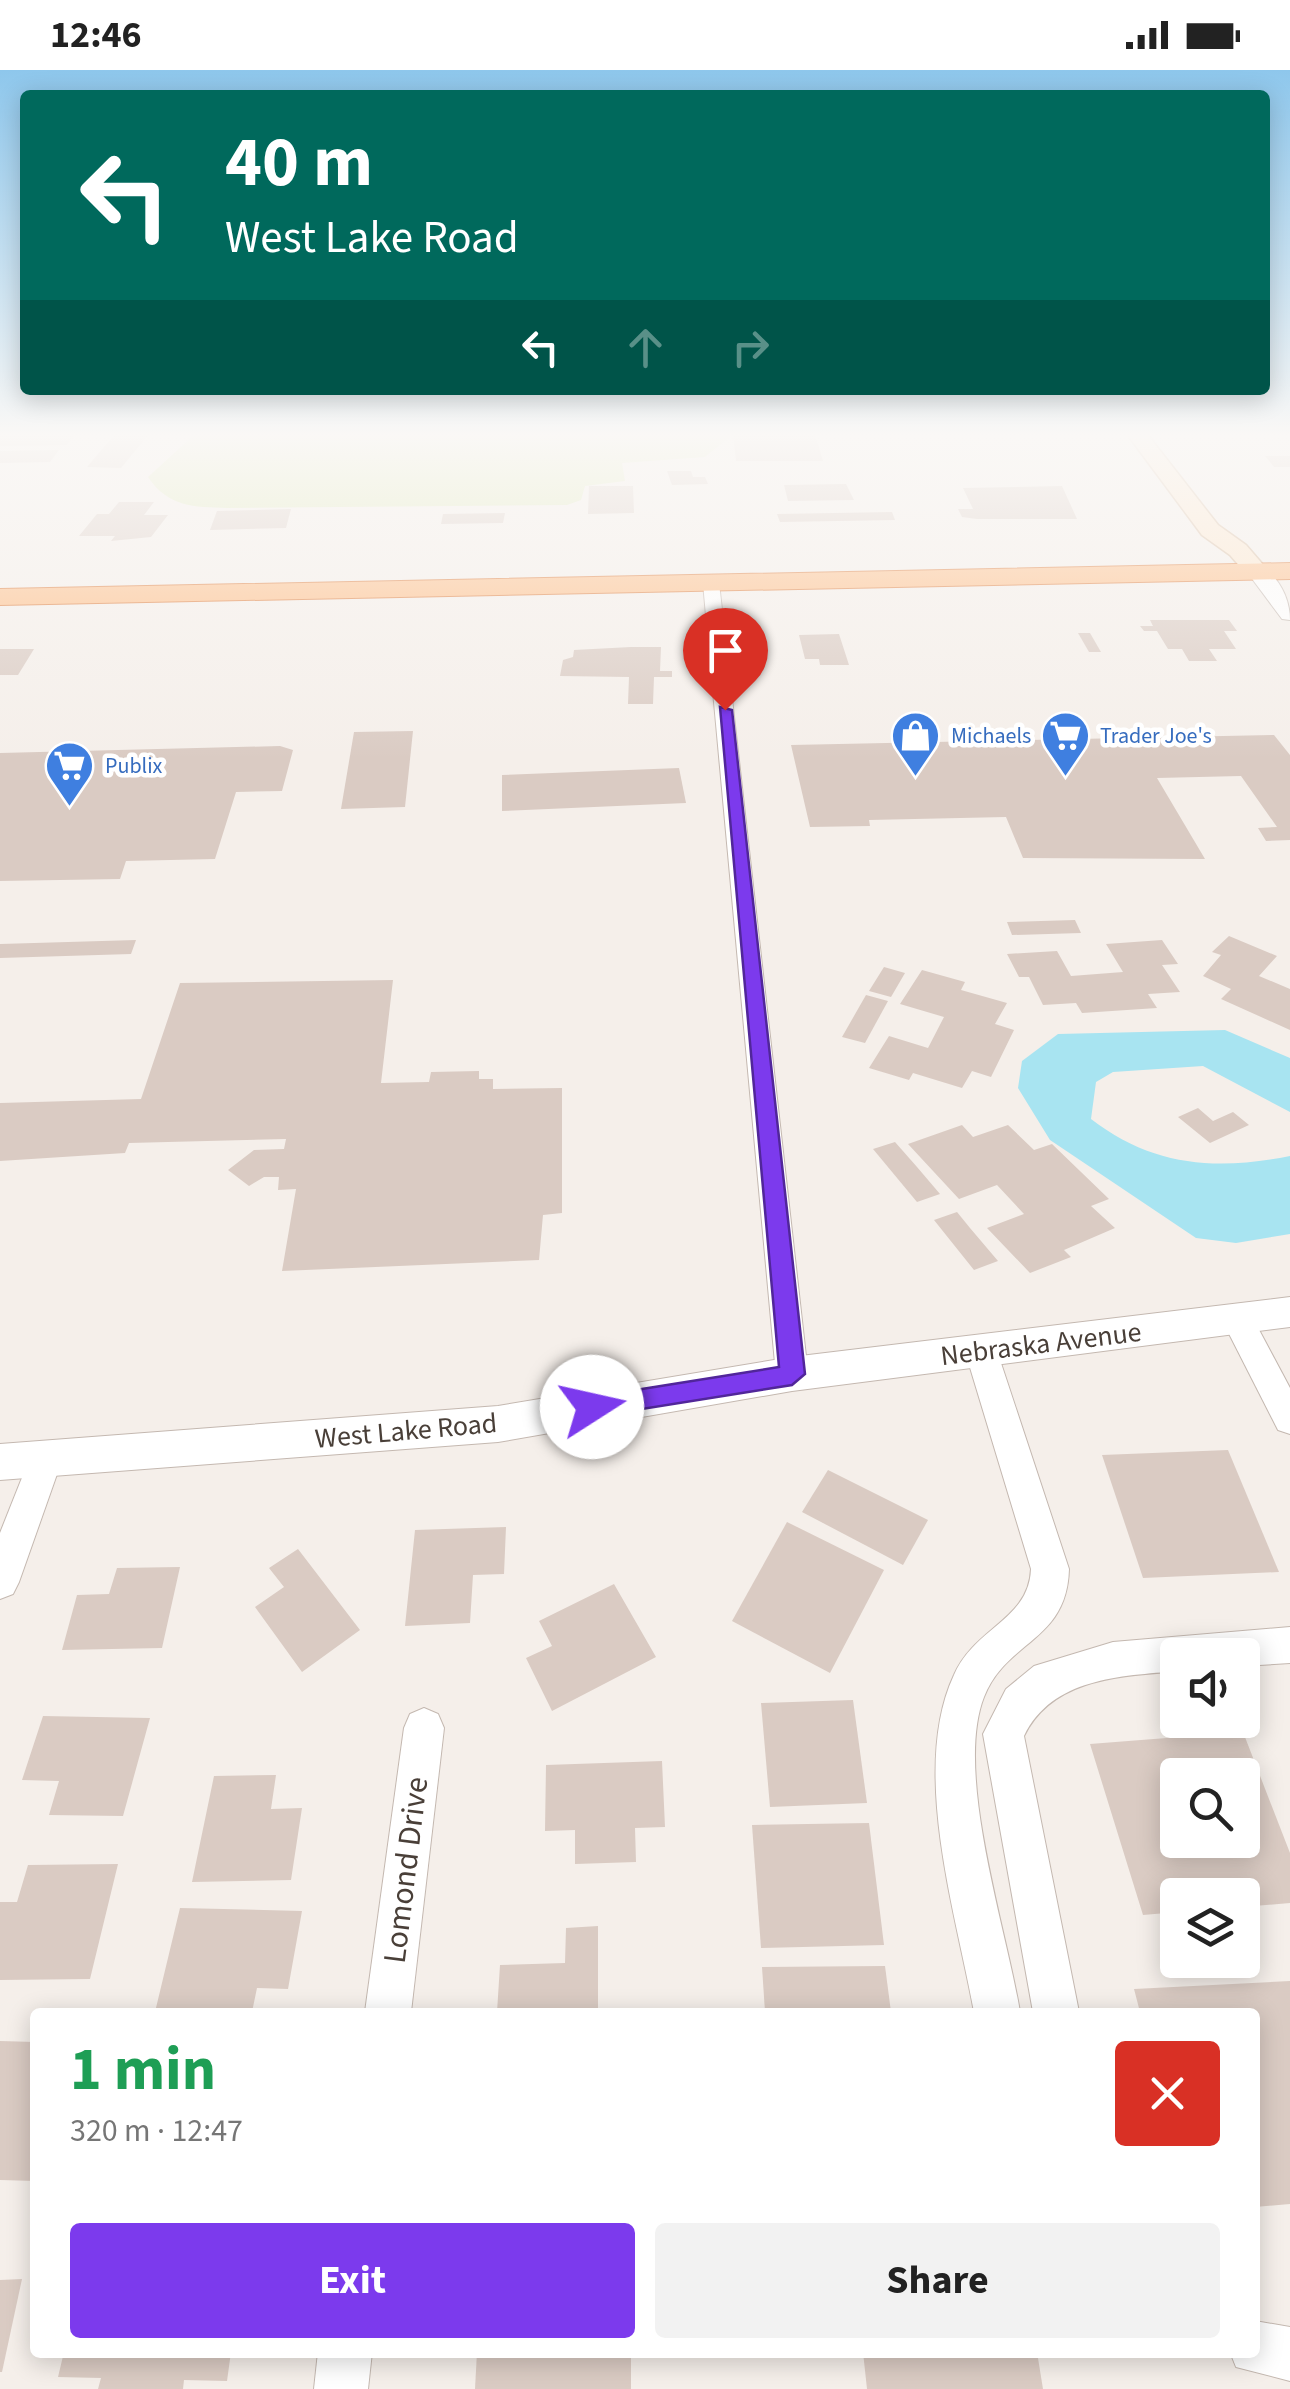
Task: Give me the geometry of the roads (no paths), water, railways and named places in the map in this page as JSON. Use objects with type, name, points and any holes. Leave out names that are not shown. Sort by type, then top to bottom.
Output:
[{"type":"highway","points":[[1248,561],[1290,548]]},
{"type":"highway","points":[[0,573],[708,571],[1248,561],[1290,571]]},
{"type":"highway","points":[[0,597],[320,591],[708,571]]},
{"type":"main road","points":[[1225,542],[1248,561]]},
{"type":"main road","points":[[1242,542],[1248,561]]},
{"type":"street","points":[[1248,561],[1290,614]]},
{"type":"street","points":[[708,571],[792,1374]]},
{"type":"street","name":"Nebraska Avenue","points":[[792,1374],[1290,1312]]},
{"type":"street","points":[[1238,1320],[1290,1420]]},
{"type":"street","points":[[981,1352],[1050,1568],[1051,1591],[1041,1614],[995,1649],[974,1674],[960,1707],[958,1788],[997,2008]]},
{"type":"street","name":"West Lake Road","points":[[0,1462],[498,1424],[792,1374]]},
{"type":"street","points":[[0,1582],[45,1460]]},
{"type":"street","points":[[1055,2008],[1003,1734],[1028,1693],[1071,1669],[1137,1657],[1290,1645]]},
{"type":"street","name":"Lomond Drive","points":[[389,2008],[424,1728]]},
{"type":"street","points":[[1260,2349],[1290,2354]]},
{"type":"street","points":[[340,2389],[344,2358]]},
{"type":"water","points":[[1225,1030],[1290,1058],[1290,1112],[1203,1066],[1113,1072],[1096,1082],[1091,1119],[1137,1147],[1185,1161],[1236,1163],[1290,1156],[1290,1234],[1236,1243],[1196,1238],[1050,1140],[1018,1088],[1022,1061],[1058,1034]]},
{"type":"place","name":"Michaels","points":[[916,778]]},
{"type":"place","name":"Trader Joe's","points":[[1065,778]]},
{"type":"place","name":"Publix","points":[[70,808]]}]
